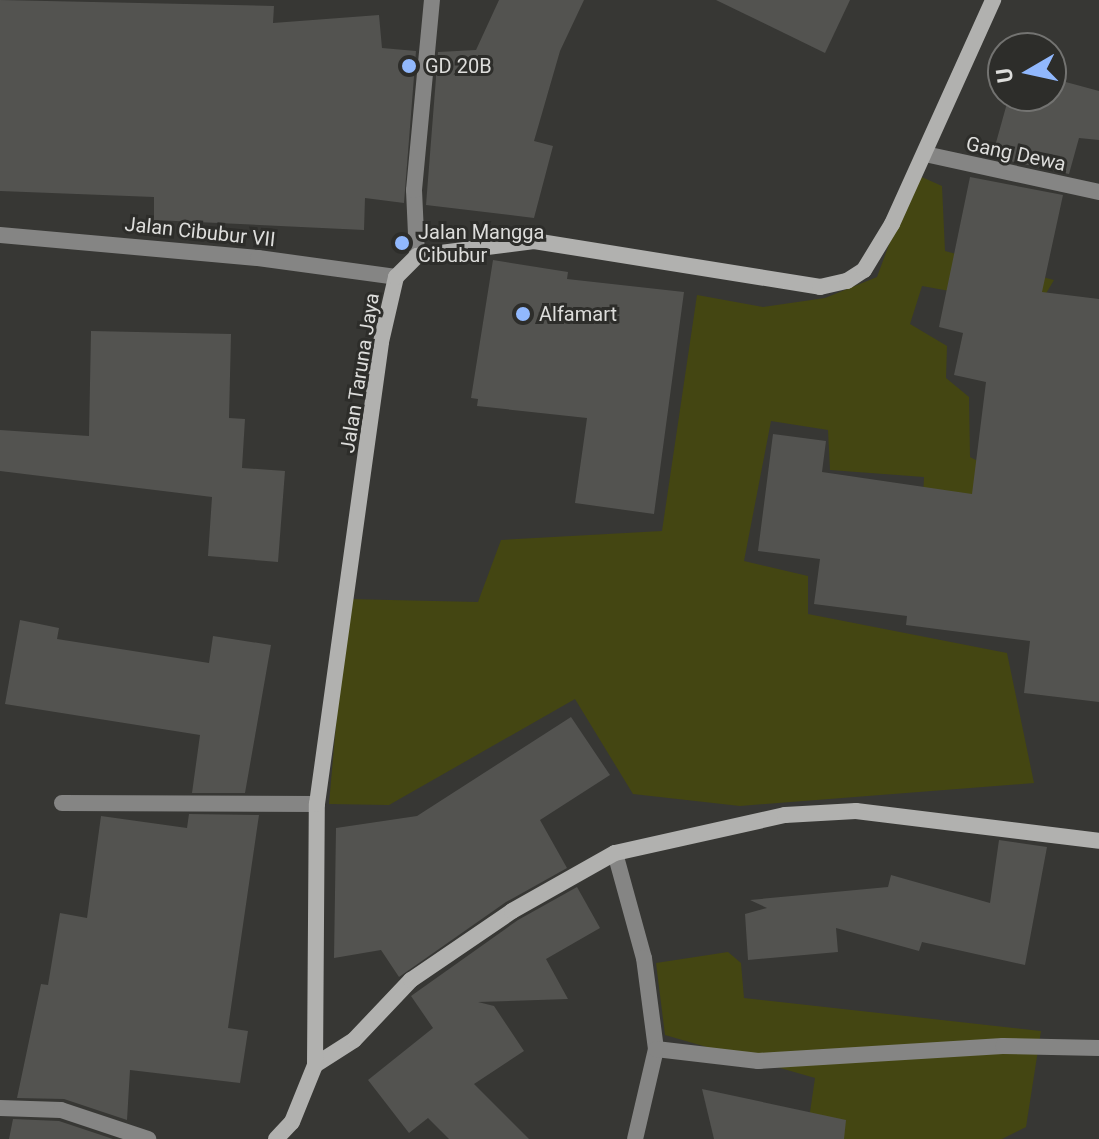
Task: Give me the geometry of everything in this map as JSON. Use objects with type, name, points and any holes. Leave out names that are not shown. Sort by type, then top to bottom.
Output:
[{"type":"street","points":[[432,0],[414,190],[417,256],[534,241],[820,287],[864,270],[925,154],[993,0]]},
{"type":"street","name":"Gang Dewa","points":[[925,154],[1099,192]]},
{"type":"street","name":"Jalan Cibubur VII","points":[[0,235],[214,253],[396,277]]},
{"type":"street","name":"Jalan Taruna Jaya","points":[[315,1065],[317,804],[381,342],[396,277],[417,256]]},
{"type":"street","points":[[62,803],[317,804]]},
{"type":"street","points":[[276,1139],[292,1122],[315,1065],[354,1040],[411,980],[512,911],[615,853],[785,815],[856,811],[1099,841]]},
{"type":"street","points":[[615,853],[644,958],[656,1049],[635,1139]]},
{"type":"street","points":[[656,1049],[758,1061],[1003,1046],[1099,1048]]},
{"type":"street","points":[[0,1108],[61,1110],[148,1139]]},
{"type":"shaded area","points":[[915,174],[942,186],[945,251],[1054,280],[1038,307],[922,286],[910,324],[947,346],[946,378],[969,397],[970,457],[1025,485],[922,521],[924,477],[830,470],[828,430],[771,421],[744,561],[808,576],[808,614],[1007,653],[1034,783],[740,806],[633,794],[575,699],[389,805],[329,804],[347,599],[478,602],[501,540],[662,531],[697,295],[763,307],[825,298],[877,277]]},
{"type":"shaded area","points":[[728,952],[741,963],[744,998],[1041,1031],[1026,1127],[1002,1139],[806,1139],[815,1078],[665,1035],[656,963]]},
{"type":"building","points":[[0,0],[274,6],[273,23],[379,15],[382,48],[416,51],[404,203],[365,198],[364,230],[154,220],[154,197],[0,191]]},
{"type":"building","points":[[499,0],[584,0],[560,51],[534,141],[553,146],[534,218],[426,205],[438,52],[476,50]]},
{"type":"building","points":[[716,0],[850,0],[825,53]]},
{"type":"building","points":[[1067,82],[1099,91],[1099,140],[1079,138],[1069,174],[992,157],[1005,112],[1067,112]]},
{"type":"building","points":[[970,177],[1063,195],[1042,292],[1099,299],[1099,702],[1024,693],[1030,641],[906,625],[907,616],[814,604],[820,559],[758,551],[773,434],[826,441],[822,472],[972,494],[986,382],[954,375],[963,333],[939,327]]},
{"type":"building","points":[[493,260],[568,272],[567,279],[684,292],[654,514],[575,503],[587,418],[477,406],[478,399],[471,398]]},
{"type":"building","points":[[91,331],[231,334],[229,418],[245,419],[242,468],[285,471],[278,562],[208,556],[212,497],[0,471],[0,430],[89,436]]},
{"type":"building","points":[[20,620],[59,628],[57,639],[209,663],[213,636],[271,645],[245,793],[192,793],[200,735],[5,704]]},
{"type":"building","points":[[571,717],[610,775],[540,820],[567,868],[506,902],[399,977],[381,950],[334,958],[336,828],[417,816]]},
{"type":"building","points":[[189,814],[259,815],[228,1028],[248,1031],[240,1083],[130,1070],[127,1120],[64,1099],[17,1098],[41,984],[48,985],[60,913],[87,918],[101,816],[187,828]]},
{"type":"building","points":[[999,840],[1047,847],[1025,965],[922,942],[919,951],[836,928],[838,952],[748,960],[745,914],[767,908],[750,900],[888,887],[891,875],[990,903]]},
{"type":"building","points":[[577,887],[600,928],[546,959],[568,999],[478,1002],[494,1006],[524,1051],[474,1084],[529,1139],[449,1139],[428,1118],[409,1133],[368,1080],[433,1028],[411,996],[518,920]]},
{"type":"building","points":[[702,1089],[846,1120],[844,1139],[714,1139]]},
{"type":"building","points":[[13,1119],[59,1121],[113,1139],[9,1139]]},
{"type":"place","name":"GD 20B","points":[[409,66]]},
{"type":"place","name":"Jalan Mangga Cibubur","points":[[402,243]]},
{"type":"place","name":"Alfamart","points":[[523,314]]}]
